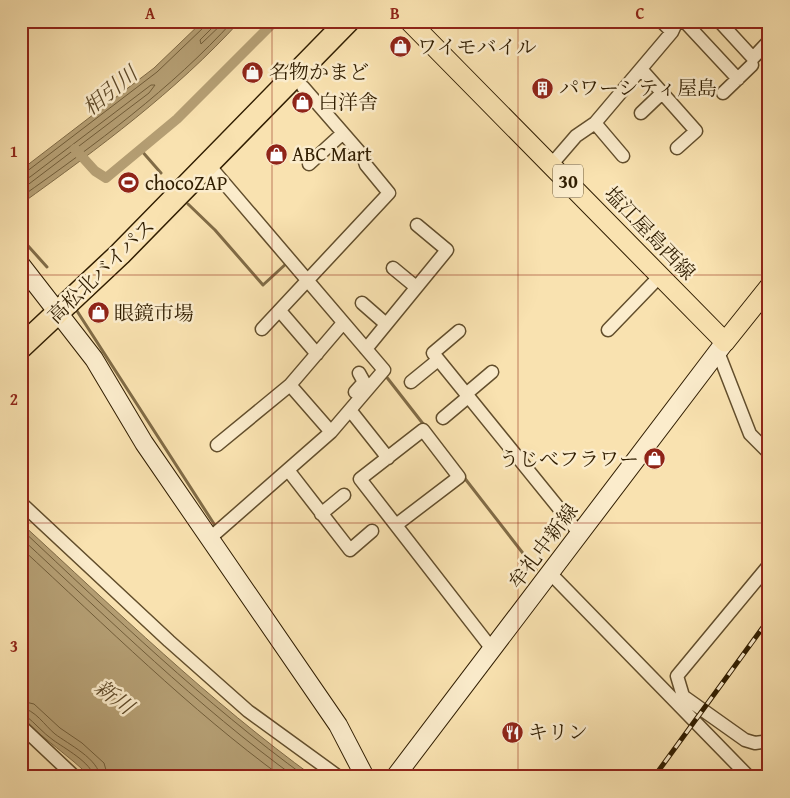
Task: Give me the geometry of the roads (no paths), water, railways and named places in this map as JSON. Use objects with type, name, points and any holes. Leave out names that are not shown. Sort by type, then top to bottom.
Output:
[{"type":"highway","name":"高松北バイパス","points":[[21,347],[111,244],[328,21]]},
{"type":"highway","name":"高松北バイパス","points":[[21,329],[55,307],[208,164],[348,21]]},
{"type":"main road","name":"塩江屋島西線","points":[[409,21],[660,276],[722,347]]},
{"type":"main road","points":[[21,265],[94,359],[144,443],[338,725],[365,777]]},
{"type":"main road","points":[[722,347],[769,287]]},
{"type":"main road","name":"牟礼中新線","points":[[395,777],[549,572],[722,347]]},
{"type":"street","points":[[551,165],[576,136],[595,123],[675,26],[661,21]]},
{"type":"street","points":[[684,21],[738,79]]},
{"type":"street","points":[[719,21],[753,58],[769,41]]},
{"type":"street","points":[[723,93],[752,65]]},
{"type":"street","points":[[641,69],[696,132],[677,148]]},
{"type":"street","points":[[262,329],[389,192],[366,165],[363,156],[302,87]]},
{"type":"street","points":[[641,112],[662,94]]},
{"type":"street","points":[[595,123],[623,156]]},
{"type":"street","points":[[309,164],[343,133]]},
{"type":"street","points":[[208,164],[384,370],[350,410],[326,431],[288,470],[209,539]]},
{"type":"street","points":[[366,349],[447,250],[417,225]]},
{"type":"street","points":[[393,268],[416,287]]},
{"type":"street","points":[[608,330],[660,276]]},
{"type":"street","points":[[362,303],[386,324]]},
{"type":"street","points":[[280,310],[317,354]]},
{"type":"street","points":[[217,445],[290,385],[343,322]]},
{"type":"street","points":[[459,331],[433,353],[579,533]]},
{"type":"street","points":[[722,347],[750,434],[769,453]]},
{"type":"street","points":[[411,382],[438,360]]},
{"type":"street","points":[[443,418],[492,372]]},
{"type":"street","points":[[326,431],[364,382],[359,373]]},
{"type":"street","points":[[290,385],[326,431]]},
{"type":"street","points":[[350,410],[388,458]]},
{"type":"street","points":[[396,525],[459,477],[423,430],[360,479],[492,649]]},
{"type":"street","points":[[288,470],[350,550],[372,531]]},
{"type":"street","points":[[321,514],[344,495]]},
{"type":"street","points":[[21,503],[169,641],[248,711],[339,777]]},
{"type":"street","points":[[769,565],[677,676],[683,696],[745,740],[756,743],[769,741]]},
{"type":"street","points":[[549,572],[749,777]]},
{"type":"street","points":[[21,726],[75,777]]},
{"type":"water","points":[[203,21],[240,21],[163,95],[79,162],[21,204],[21,170],[154,68]]},
{"type":"water","name":"新川","points":[[21,523],[200,686],[275,748],[314,777],[91,777],[30,726],[21,718]]},
{"type":"waterway","points":[[75,149],[95,171],[106,178],[177,119],[275,21]]},
{"type":"waterway","points":[[140,149],[161,173]]},
{"type":"waterway","points":[[188,204],[215,230],[263,285],[288,262]]},
{"type":"waterway","points":[[21,238],[47,267]]},
{"type":"waterway","points":[[77,311],[216,527]]},
{"type":"waterway","points":[[385,375],[424,425]]},
{"type":"waterway","points":[[463,476],[536,570]]},
{"type":"railway","points":[[654,777],[769,619]]},
{"type":"place","name":"ワイモバイル","points":[[401,47]]},
{"type":"place","name":"名物かまど","points":[[253,72]]},
{"type":"place","name":"パワーシティ屋島","points":[[543,88]]},
{"type":"place","name":"白洋舎","points":[[302,102]]},
{"type":"place","name":"ABC Mart","points":[[276,154]]},
{"type":"place","name":"chocoZAP","points":[[129,183]]},
{"type":"place","name":"眼鏡市場","points":[[98,313]]},
{"type":"place","name":"うじべフラワー","points":[[655,459]]},
{"type":"place","name":"キリン","points":[[512,732]]},
{"type":"water label","name":"相引川","points":[[110,91]]}]
